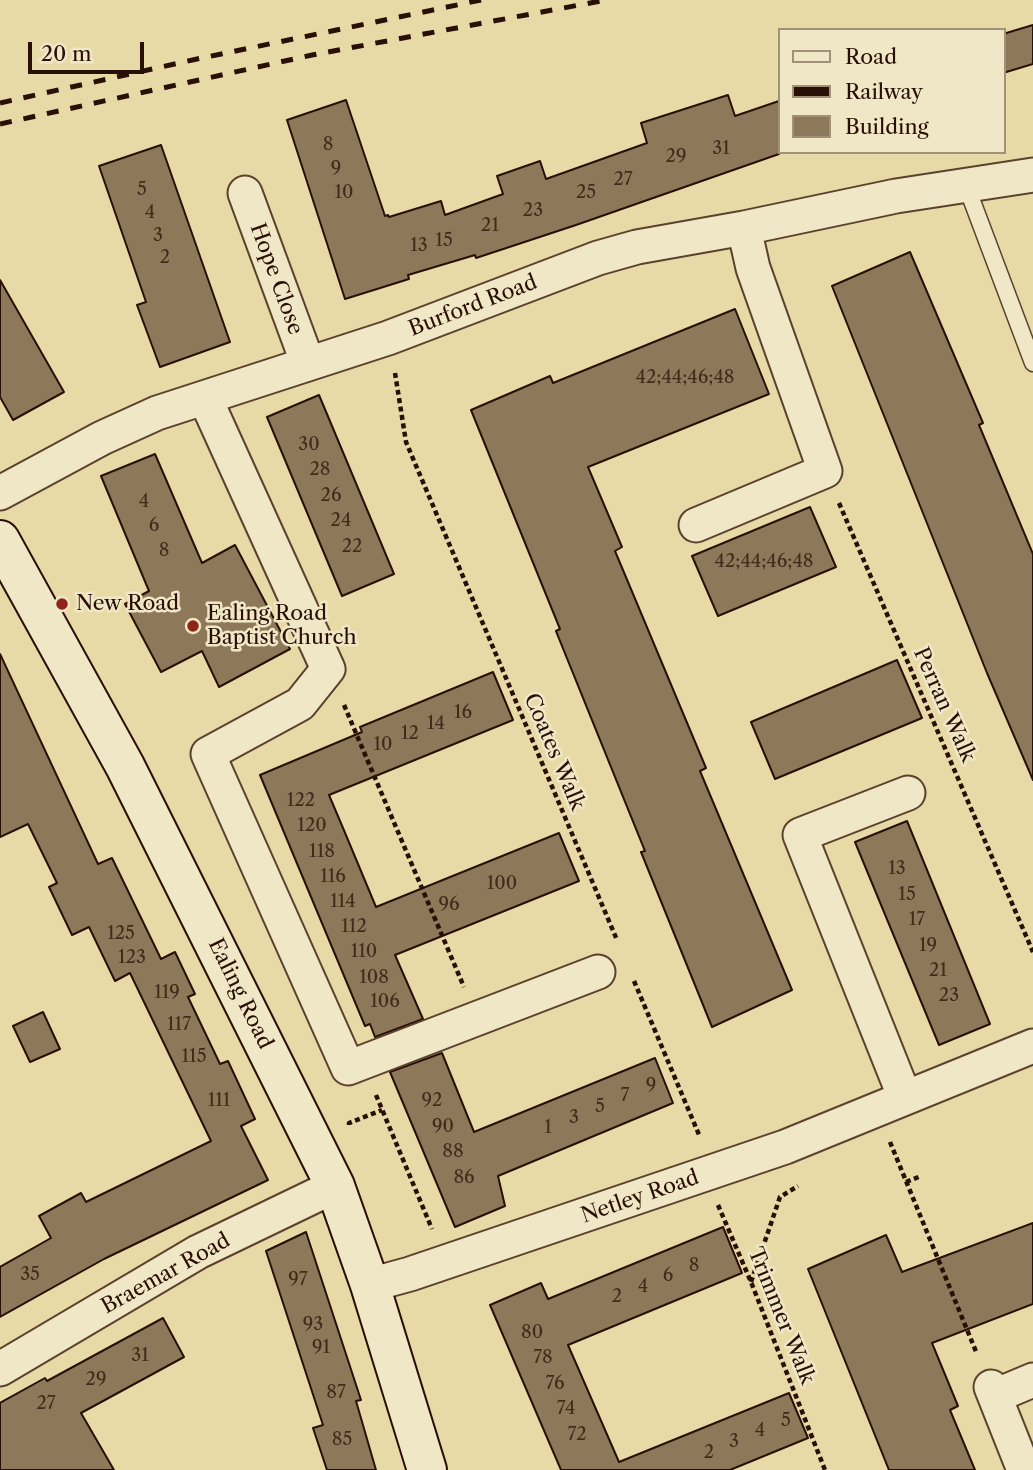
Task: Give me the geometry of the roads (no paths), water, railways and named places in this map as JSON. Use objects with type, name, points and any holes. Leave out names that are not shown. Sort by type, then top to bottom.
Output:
[{"type":"main road","name":"Ealing Road","points":[[0,540],[125,766],[335,1186],[370,1285],[427,1470]]},
{"type":"street","name":"Burford Road","points":[[0,493],[102,438],[157,413],[388,338],[598,258],[637,247],[744,228],[884,198],[1033,175]]},
{"type":"street","name":"Hope Close","points":[[244,193],[308,364]]},
{"type":"street","points":[[696,525],[825,471],[753,268],[744,228]]},
{"type":"street","points":[[205,398],[328,669],[300,704],[208,754],[348,1068],[598,972]]},
{"type":"street","points":[[890,1103],[800,835],[908,793]]},
{"type":"street","name":"Netley Road","points":[[370,1285],[710,1174],[793,1144],[1033,1046]]},
{"type":"street","name":"Braemar Road","points":[[0,1369],[198,1252],[335,1186]]},
{"type":"street","points":[[1024,1470],[993,1391],[1033,1380]]},
{"type":"lane","points":[[966,185],[1033,363]]},
{"type":"railway","points":[[0,103],[481,0]]},
{"type":"railway","points":[[0,124],[312,55],[606,0]]},
{"type":"place","name":"New Road","points":[[62,604]]},
{"type":"place","name":"Ealing Road Baptist Church","points":[[193,626]]}]
